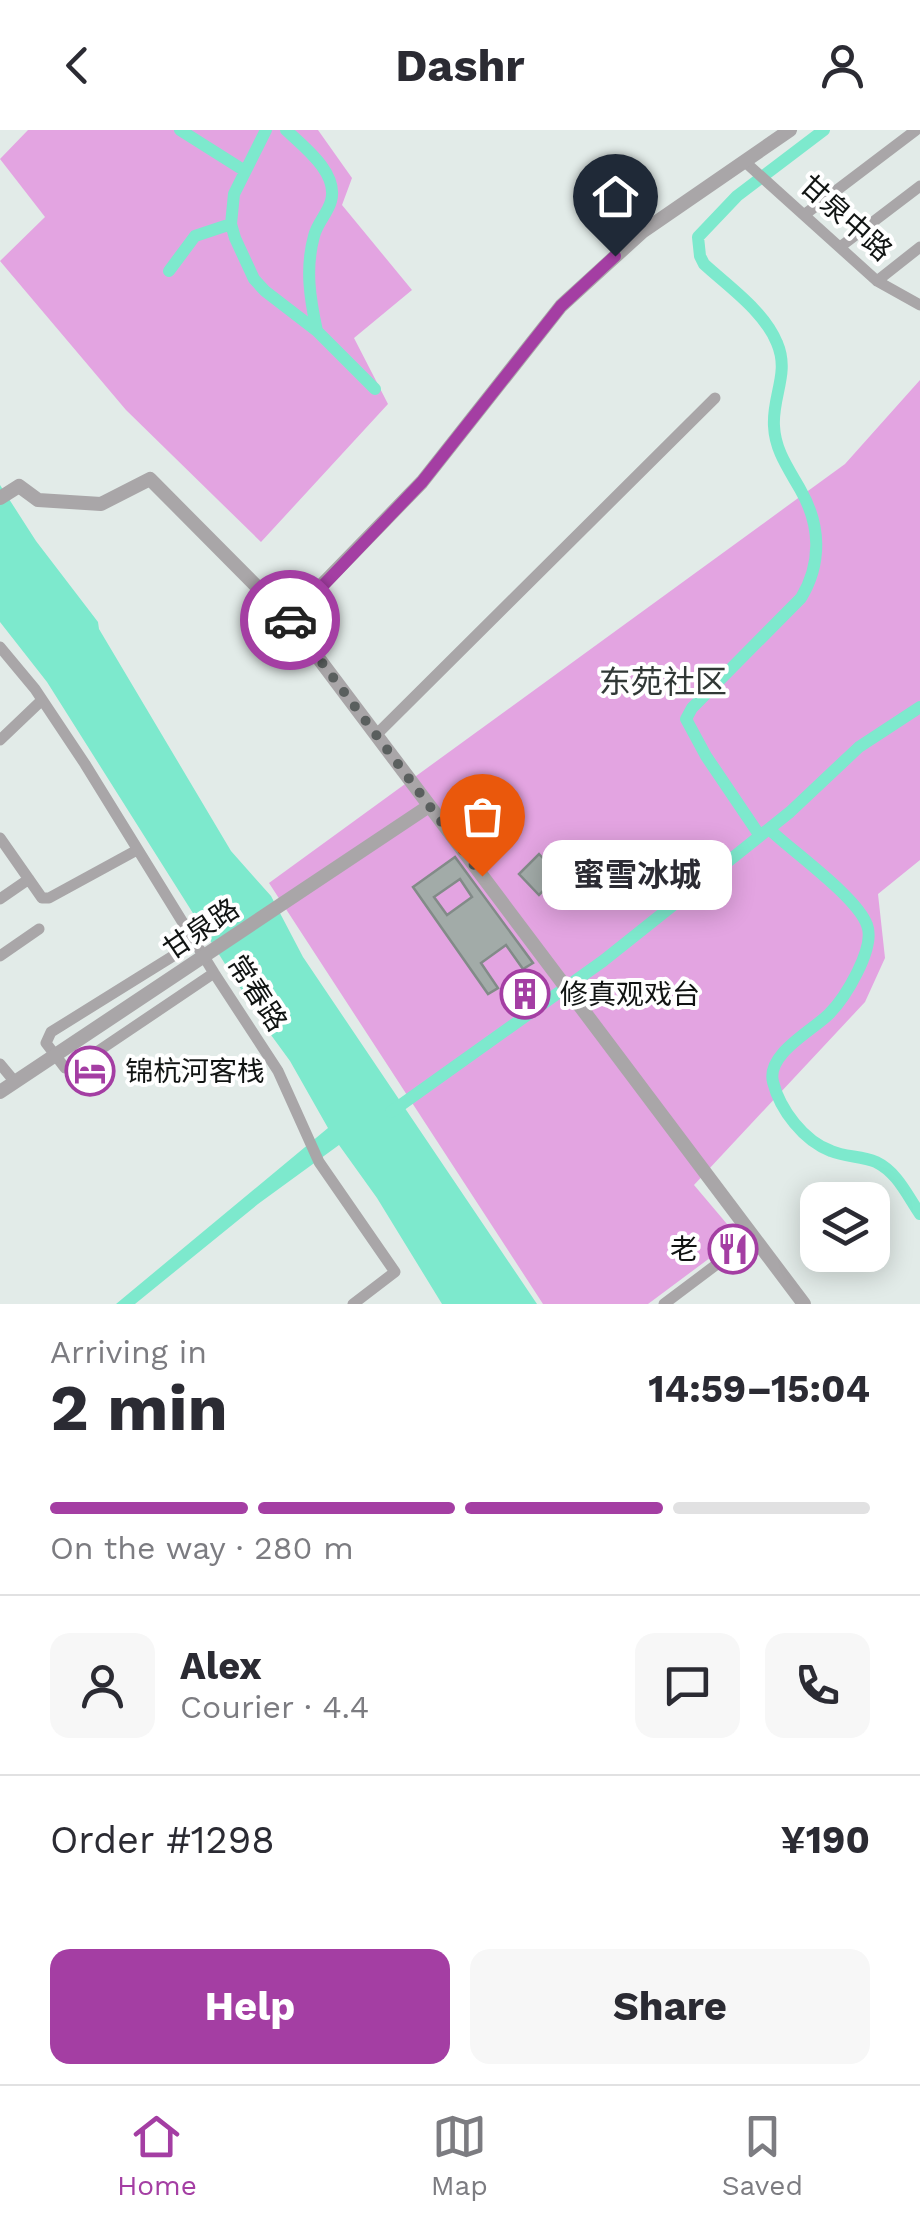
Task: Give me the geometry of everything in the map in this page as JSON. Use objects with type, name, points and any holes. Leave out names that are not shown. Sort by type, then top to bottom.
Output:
[{"type":"street","points":[[289,619],[422,482],[561,306],[642,232],[749,165],[790,130]]},
{"type":"street","points":[[804,215],[916,130]]},
{"type":"street","name":"甘泉中路","points":[[749,165],[877,281],[920,306]]},
{"type":"street","points":[[840,247],[920,186]]},
{"type":"street","points":[[877,281],[920,248]]},
{"type":"street","points":[[376,735],[716,398]]},
{"type":"street","points":[[0,498],[19,486],[38,500],[101,504],[150,479],[289,619],[804,1304]]},
{"type":"street","name":"常春路","points":[[0,647],[15,661],[42,700],[278,1071],[319,1162],[395,1272],[353,1304]]},
{"type":"street","points":[[0,740],[42,700]]},
{"type":"street","name":"甘泉路","points":[[0,1092],[429,806]]},
{"type":"street","points":[[2,847],[42,898],[49,898],[138,850]]},
{"type":"street","points":[[0,899],[29,880]]},
{"type":"street","points":[[0,956],[39,929]]},
{"type":"street","points":[[194,942],[51,1032],[46,1043],[54,1058],[65,1068],[79,1064],[214,974]]},
{"type":"street","points":[[0,1064],[15,1082]]},
{"type":"street","points":[[664,1304],[753,1237]]},
{"type":"shaded area","points":[[28,130],[318,130],[352,178],[342,205],[412,290],[354,338],[388,404],[261,542],[126,410],[0,261],[45,217],[0,159]]},
{"type":"shaded area","points":[[920,380],[920,860],[878,894],[885,958],[865,1002],[694,1185],[738,1237],[648,1304],[543,1304],[269,883],[845,464]]},
{"type":"shaded area","points":[[0,485],[36,541],[98,622],[231,851],[271,896],[303,957],[537,1304],[442,1304],[377,1198],[339,1145],[258,1204],[135,1304],[116,1304],[328,1128],[290,1061],[47,682],[0,622]]},
{"type":"building","points":[[539,854],[559,875],[539,895],[519,874]]},
{"type":"building","points":[[455,857],[533,963],[523,969],[506,945],[481,963],[498,988],[488,994],[413,887]],"holes":[[[460,879],[472,897],[447,915],[434,897]]]},
{"type":"waterway","points":[[180,130],[245,171]]},
{"type":"waterway","points":[[266,130],[234,194],[231,224],[235,238],[254,279],[265,291],[317,331],[375,389]]},
{"type":"waterway","points":[[286,130],[325,170],[332,191],[311,248],[309,272],[317,331]]},
{"type":"waterway","points":[[760,836],[686,719],[692,708],[801,598],[813,571],[815,530],[807,503],[775,435],[782,364],[777,343],[755,310],[704,264],[698,237],[737,196],[824,130]]},
{"type":"waterway","points":[[169,271],[195,236],[231,224]]},
{"type":"waterway","points":[[391,1112],[603,961],[790,812],[859,747],[920,707]]},
{"type":"waterway","points":[[769,829],[851,901],[869,935],[863,959],[843,997],[776,1062],[776,1093],[787,1114],[812,1140],[831,1151],[883,1166],[920,1214]]},
{"type":"way so far","points":[[290,620],[482,876]]},
{"type":"place","name":"蜜雪冰城","points":[[482,876]]},
{"type":"place","name":"修真观戏台","points":[[525,994]]},
{"type":"place","name":"锦杭河客栈","points":[[90,1071]]},
{"type":"place","name":"老","points":[[733,1249]]},
{"type":"district","name":"东苑社区","points":[[663,682]]},
{"type":"route","points":[[290,620],[422,482],[561,306],[615,256]]}]
